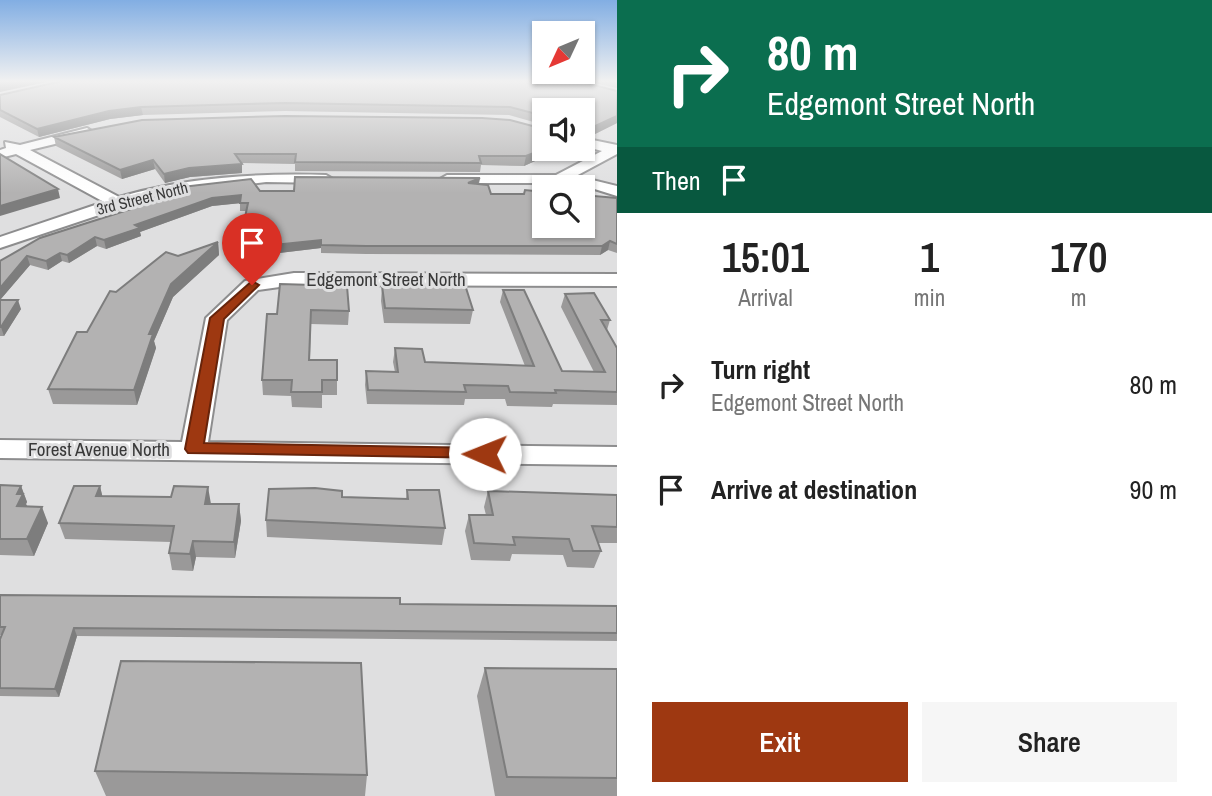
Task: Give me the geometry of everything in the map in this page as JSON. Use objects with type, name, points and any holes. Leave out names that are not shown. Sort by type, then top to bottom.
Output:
[{"type":"street","points":[[0,154],[100,129]]},
{"type":"street","points":[[0,140],[118,203]]},
{"type":"street","points":[[595,145],[616,149]]},
{"type":"street","points":[[567,175],[616,149]]},
{"type":"street","name":"3rd Street North","points":[[0,243],[61,220],[190,185],[267,178],[336,178]]},
{"type":"street","points":[[434,179],[532,179]]},
{"type":"street","points":[[595,184],[617,191]]},
{"type":"street","name":"Edgemont Street North","points":[[194,449],[217,318],[252,285],[293,279],[617,280]]},
{"type":"street","name":"Forest Avenue North","points":[[0,449],[194,449],[617,456]]},
{"type":"building","points":[[16,118],[80,118],[37,129]]},
{"type":"building","points":[[484,118],[510,120],[532,126],[532,154],[479,156],[481,163],[295,162],[296,154],[235,154],[242,164],[189,168],[164,174],[153,160],[120,170],[54,137],[142,120]]},
{"type":"building","points":[[595,118],[612,118],[595,126]]},
{"type":"building","points":[[0,154],[58,189],[0,206]]},
{"type":"building","points":[[295,177],[480,178],[468,183],[488,185],[491,194],[524,194],[525,190],[532,191],[532,238],[595,238],[595,196],[617,198],[617,244],[610,241],[602,246],[366,246],[321,245],[321,240],[254,247],[244,222],[248,203],[240,203],[241,195],[212,198],[135,225],[140,228],[104,240],[95,237],[67,255],[60,253],[46,261],[27,256],[0,288],[0,261],[40,238],[178,194],[173,188],[251,179],[260,191],[294,191]]},
{"type":"building","points":[[218,242],[171,284],[149,334],[153,334],[134,390],[48,389],[77,332],[87,332],[110,291],[116,292],[166,252],[178,256]]},
{"type":"building","points":[[280,284],[347,286],[349,311],[311,310],[309,360],[337,360],[337,380],[322,380],[322,392],[291,392],[292,380],[262,380],[267,314],[277,314]]},
{"type":"building","points":[[382,286],[466,288],[473,310],[385,308]]},
{"type":"building","points":[[503,290],[524,290],[562,371],[605,372],[565,294],[594,293],[610,320],[601,320],[617,348],[617,392],[510,392],[508,386],[464,385],[466,392],[368,390],[366,371],[398,372],[395,348],[422,349],[425,362],[534,366]]},
{"type":"building","points":[[0,300],[18,300],[1,327],[0,327]]},
{"type":"building","points":[[0,485],[21,486],[17,494],[23,494],[17,506],[42,507],[27,539],[0,539]]},
{"type":"building","points":[[74,486],[100,486],[96,496],[171,497],[174,486],[208,487],[205,504],[239,504],[234,542],[193,541],[190,554],[169,553],[174,526],[59,523]]},
{"type":"building","points":[[315,488],[342,491],[342,497],[408,499],[407,490],[439,490],[445,528],[266,520],[269,489]]},
{"type":"building","points":[[488,491],[617,495],[617,527],[592,526],[601,551],[573,551],[569,539],[513,537],[515,545],[474,543],[469,515],[493,515]]},
{"type":"building","points":[[0,595],[400,598],[400,604],[617,606],[617,633],[74,628],[55,689],[0,688],[0,639],[5,627],[0,627]]},
{"type":"building","points":[[121,661],[361,663],[367,775],[95,771]]},
{"type":"building","points":[[485,668],[617,669],[617,778],[507,777]]},
{"type":"route","points":[[252,285],[217,318],[194,449],[485,454]]}]
